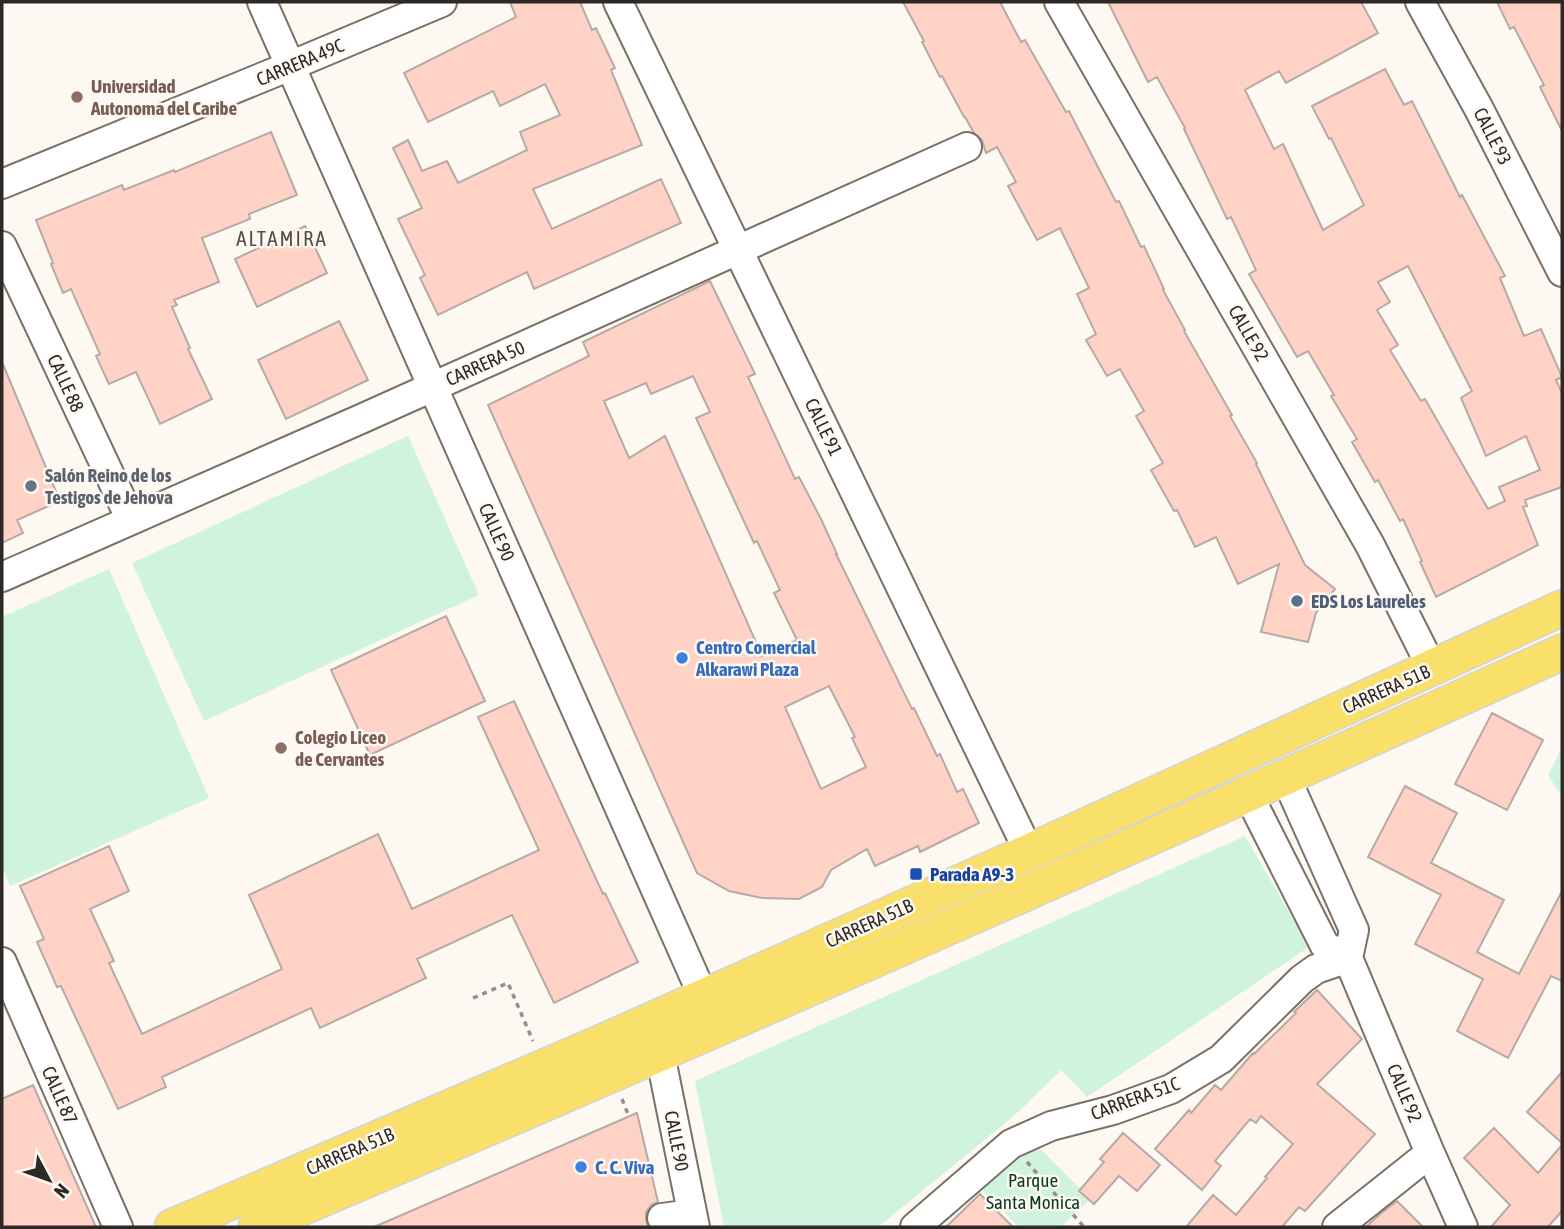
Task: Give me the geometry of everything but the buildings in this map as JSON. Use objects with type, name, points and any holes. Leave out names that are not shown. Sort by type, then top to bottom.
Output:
[{"type":"main road","name":"CARRERA 51B","points":[[172,1227],[621,1033],[1029,852],[1562,608]]},
{"type":"main road","name":"CARRERA 51B","points":[[256,1227],[660,1054],[1286,778],[1562,652]]},
{"type":"street","name":"CALLE 90","points":[[262,2],[703,996]]},
{"type":"street","name":"CARRERA 49C","points":[[2,184],[442,2]]},
{"type":"street","name":"CALLE 91","points":[[618,2],[1029,852]]},
{"type":"street","name":"CALLE 92","points":[[1059,2],[1370,545],[1432,668]]},
{"type":"street","name":"CALLE 93","points":[[1420,2],[1479,109],[1562,272]]},
{"type":"street","name":"CARRERA 50","points":[[2,577],[967,147]]},
{"type":"street","name":"CALLE 88","points":[[2,246],[131,520]]},
{"type":"street","name":"CALLE 92","points":[[1286,778],[1354,930],[1348,958],[1463,1227]]},
{"type":"street","points":[[1248,794],[1325,946],[1348,958]]},
{"type":"street","name":"CARRERA 51C","points":[[915,1227],[1011,1144],[1051,1126],[1113,1110],[1171,1089],[1222,1059],[1302,979],[1316,969],[1348,958]]},
{"type":"street","name":"CALLE 87","points":[[2,962],[118,1227]]},
{"type":"street","points":[[621,1033],[660,1054],[703,996]]},
{"type":"street","name":"CALLE 90","points":[[660,1054],[693,1220]]},
{"type":"street","points":[[1337,1227],[1430,1153]]},
{"type":"street","points":[[662,1218],[693,1220]]},
{"type":"path","points":[[473,998],[508,983],[533,1041]]},
{"type":"path","points":[[1011,1144],[1084,1227]]},
{"type":"green space","points":[[408,436],[479,595],[204,721],[132,563]]},
{"type":"green space","points":[[109,569],[209,798],[10,886],[2,866],[2,617]]},
{"type":"green space","points":[[1562,747],[1562,797],[1548,775]]},
{"type":"green space","points":[[1245,836],[1309,947],[1087,1097],[1061,1070],[1014,1116],[878,1227],[724,1227],[695,1081]]},
{"type":"green space","name":"Parque Santa Monica","points":[[1031,1139],[1090,1199],[1061,1227],[1019,1227],[981,1189]]},
{"type":"place","name":"Universidad Autonoma del Caribe","points":[[77,97]]},
{"type":"place","name":"Salón Reino de los Testigos de Jehova","points":[[31,486]]},
{"type":"place","name":"EDS Los Laureles","points":[[1297,601]]},
{"type":"place","name":"Centro Comercial Alkarawi Plaza","points":[[682,658]]},
{"type":"place","name":"Colegio Liceo de Cervantes","points":[[281,748]]},
{"type":"place","name":"Parada A9-3","points":[[916,874]]},
{"type":"place","name":"C. C. Viva","points":[[581,1167]]},
{"type":"district","name":"ALTAMIRA","points":[[282,238]]}]
